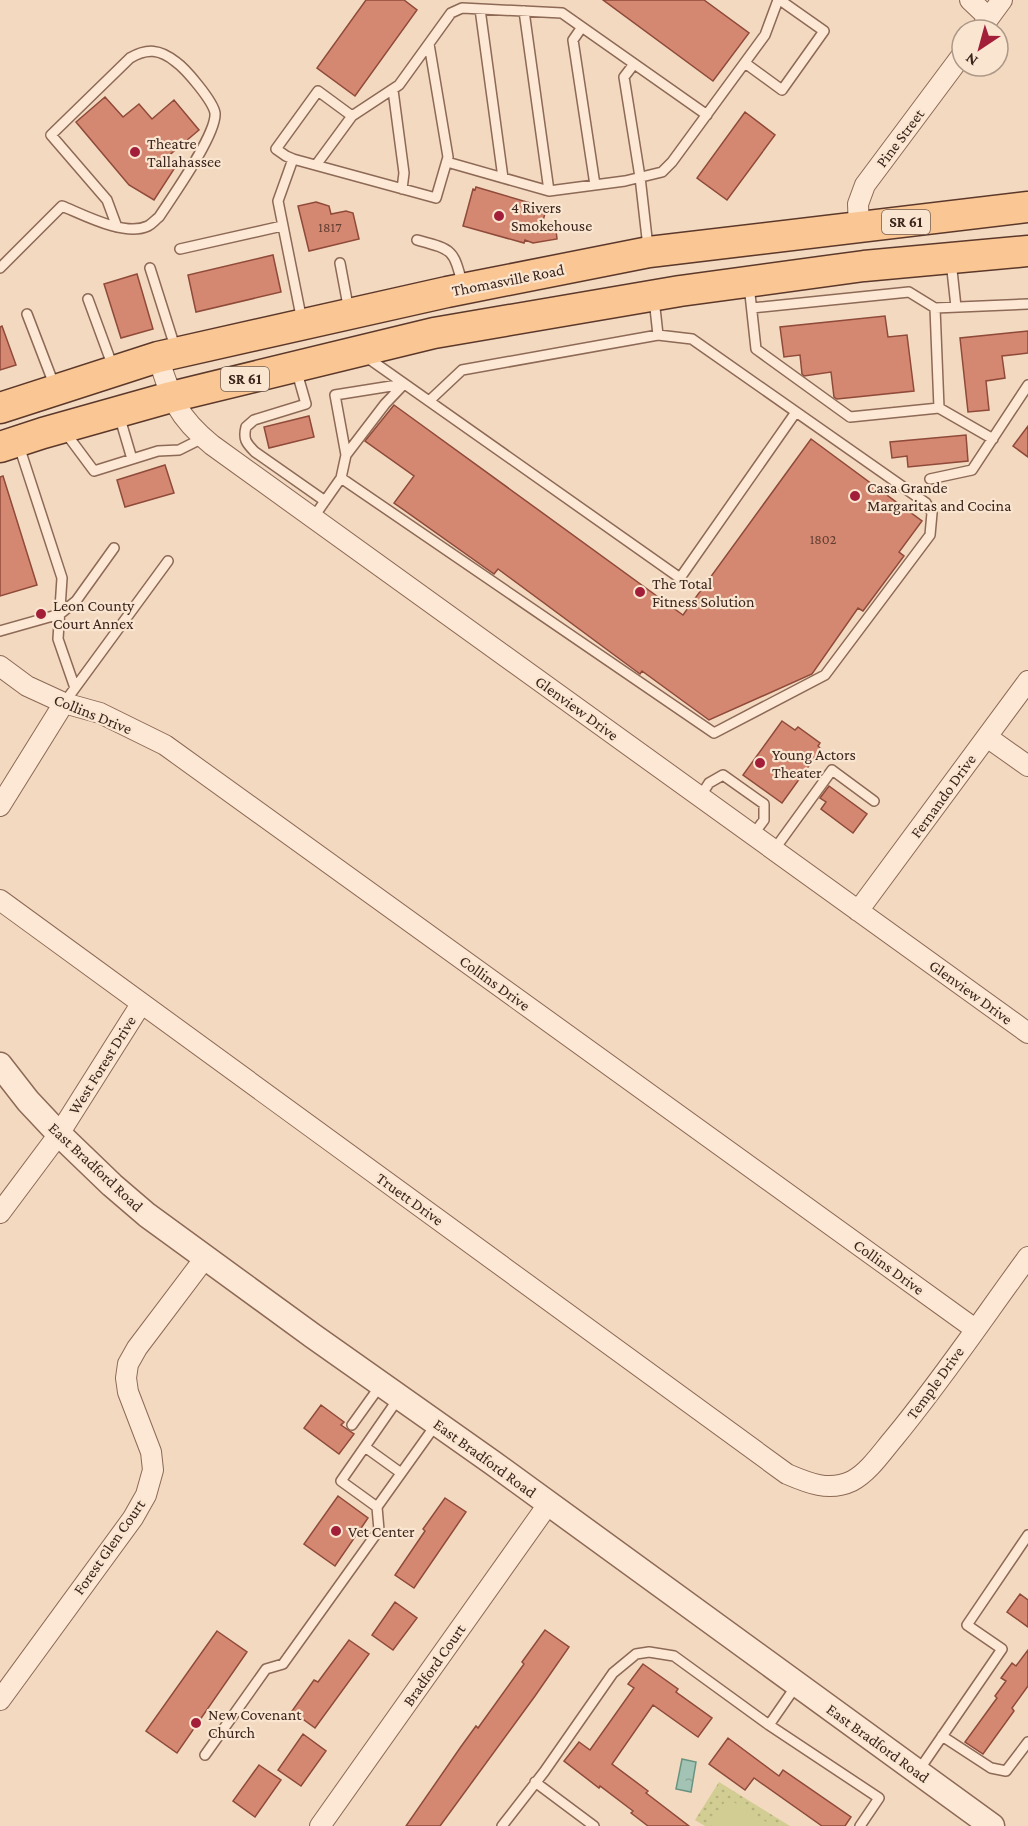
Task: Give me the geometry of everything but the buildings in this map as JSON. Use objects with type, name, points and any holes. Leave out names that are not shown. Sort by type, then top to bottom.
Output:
[{"type":"main road","name":"Thomasville Road","points":[[0,408],[167,355],[464,288],[649,252],[1028,207]]},
{"type":"main road","points":[[822,233],[830,271]]},
{"type":"main road","name":"SR 61","points":[[9,444],[171,397],[434,333],[654,295],[750,295],[830,271],[1028,251]]},
{"type":"main road","points":[[649,252],[654,295]]},
{"type":"main road","points":[[350,314],[358,351]]},
{"type":"street","points":[[970,0],[981,18]]},
{"type":"street","points":[[989,18],[1002,0]]},
{"type":"street","name":"Pine Street","points":[[859,228],[858,204],[865,185],[950,70]]},
{"type":"street","name":"Glenview Drive","points":[[167,355],[171,397],[183,418],[203,438],[1028,1033]]},
{"type":"street","name":"Collins Drive","points":[[0,666],[27,686],[70,696],[165,745],[975,1329]]},
{"type":"street","name":"Fernando Drive","points":[[858,911],[1028,681]]},
{"type":"street","points":[[0,806],[70,696]]},
{"type":"street","points":[[987,737],[1028,766]]},
{"type":"street","name":"Truett Drive","points":[[0,900],[786,1474],[816,1486],[825,1487]]},
{"type":"street","name":"West Forest Drive","points":[[0,1214],[59,1134],[141,1004]]},
{"type":"street","name":"East Bradford Road","points":[[0,1065],[28,1101],[59,1134],[147,1215],[549,1503],[992,1826]]},
{"type":"street","name":"Temple Drive","points":[[825,1487],[852,1481],[869,1468],[909,1420],[1028,1257]]},
{"type":"street","name":"Forest Glen Court","points":[[0,1700],[133,1518],[146,1495],[153,1470],[151,1452],[128,1392],[126,1378],[128,1364],[137,1348],[205,1258]]},
{"type":"street","name":"Bradford Court","points":[[320,1826],[549,1503]]},
{"type":"lane","points":[[447,162],[549,191],[662,172],[765,35],[779,0],[824,31],[782,90],[745,63]]},
{"type":"lane","points":[[316,165],[352,116],[399,85],[451,13],[462,8],[562,13],[707,115]]},
{"type":"lane","points":[[480,9],[503,178]]},
{"type":"lane","points":[[524,11],[549,191]]},
{"type":"lane","points":[[582,27],[573,40],[595,185]]},
{"type":"lane","points":[[352,116],[318,91],[276,149],[293,159],[436,198],[448,157],[429,44]]},
{"type":"lane","points":[[0,268],[62,206],[117,227],[136,230],[148,226],[159,217],[214,127],[215,114],[213,104],[177,63],[151,51],[141,51],[130,58],[51,135],[107,200],[117,227]]},
{"type":"lane","points":[[634,64],[624,77],[649,252]]},
{"type":"lane","points":[[393,90],[404,173],[402,189]]},
{"type":"lane","points":[[293,159],[278,201],[302,323]]},
{"type":"lane","points":[[180,249],[282,226]]},
{"type":"lane","points":[[417,240],[449,251],[455,257],[464,288]]},
{"type":"lane","points":[[950,258],[956,307]]},
{"type":"lane","points":[[340,263],[350,314]]},
{"type":"lane","points":[[150,268],[167,355]]},
{"type":"lane","points":[[993,439],[939,408],[850,417],[756,349],[750,295],[909,292],[935,308],[1028,304]]},
{"type":"lane","points":[[654,295],[658,335]]},
{"type":"lane","points":[[88,299],[114,371]]},
{"type":"lane","points":[[935,308],[939,408]]},
{"type":"lane","points":[[27,314],[56,390]]},
{"type":"lane","points":[[341,478],[714,733],[825,675],[930,535],[932,513],[926,503],[692,339],[658,335],[462,370],[429,401]]},
{"type":"lane","points":[[358,351],[680,578],[796,412]]},
{"type":"lane","points":[[296,367],[306,404],[254,420],[246,427],[245,442],[255,452],[325,501]]},
{"type":"lane","points":[[313,518],[341,478],[346,455],[336,395],[404,384]]},
{"type":"lane","points":[[346,455],[385,404],[404,384]]},
{"type":"lane","points":[[930,479],[972,470],[1028,385]]},
{"type":"lane","points":[[118,412],[132,459]]},
{"type":"lane","points":[[62,428],[94,471],[158,451],[179,450],[203,438]]},
{"type":"lane","points":[[9,444],[63,578],[58,639],[70,696]]},
{"type":"lane","points":[[0,631],[60,614],[76,601],[114,548]]},
{"type":"lane","points":[[70,696],[168,561]]},
{"type":"lane","points":[[774,850],[832,770],[874,801]]},
{"type":"lane","points":[[700,797],[709,783],[723,775],[764,804],[764,820],[753,835]]},
{"type":"lane","points":[[352,1425],[390,1390]]},
{"type":"lane","points":[[377,1507],[341,1481],[365,1447],[390,1390]]},
{"type":"lane","points":[[204,1755],[266,1669],[284,1664],[379,1530],[377,1507],[437,1423]]},
{"type":"lane","points":[[365,1447],[401,1473]]},
{"type":"lane","points":[[917,1772],[1002,1649],[967,1625],[1028,1535]]},
{"type":"lane","points":[[502,1826],[613,1673],[636,1654],[658,1652],[674,1656],[769,1725],[879,1798],[860,1826]]},
{"type":"lane","points":[[769,1725],[797,1684]]},
{"type":"lane","points":[[942,1737],[991,1768],[1006,1771],[1028,1742]]},
{"type":"lane","points":[[535,1782],[594,1826]]},
{"type":"shaded area","points":[[719,1782],[790,1826],[705,1826],[695,1820]]},
{"type":"shaded area","points":[[727,1798],[773,1826],[722,1826],[713,1821]]},
{"type":"water","points":[[682,1759],[696,1762],[691,1792],[676,1789]]},
{"type":"place","name":"Theatre Tallahassee","points":[[135,152]]},
{"type":"place","name":"4 Rivers Smokehouse","points":[[499,216]]},
{"type":"place","name":"Casa Grande Margaritas and Cocina","points":[[855,496]]},
{"type":"place","name":"The Total Fitness Solution","points":[[640,592]]},
{"type":"place","name":"Leon County Court Annex","points":[[41,614]]},
{"type":"place","name":"Young Actors Theater","points":[[760,763]]},
{"type":"place","name":"Vet Center","points":[[336,1531]]},
{"type":"place","name":"New Covenant Church","points":[[196,1723]]}]
